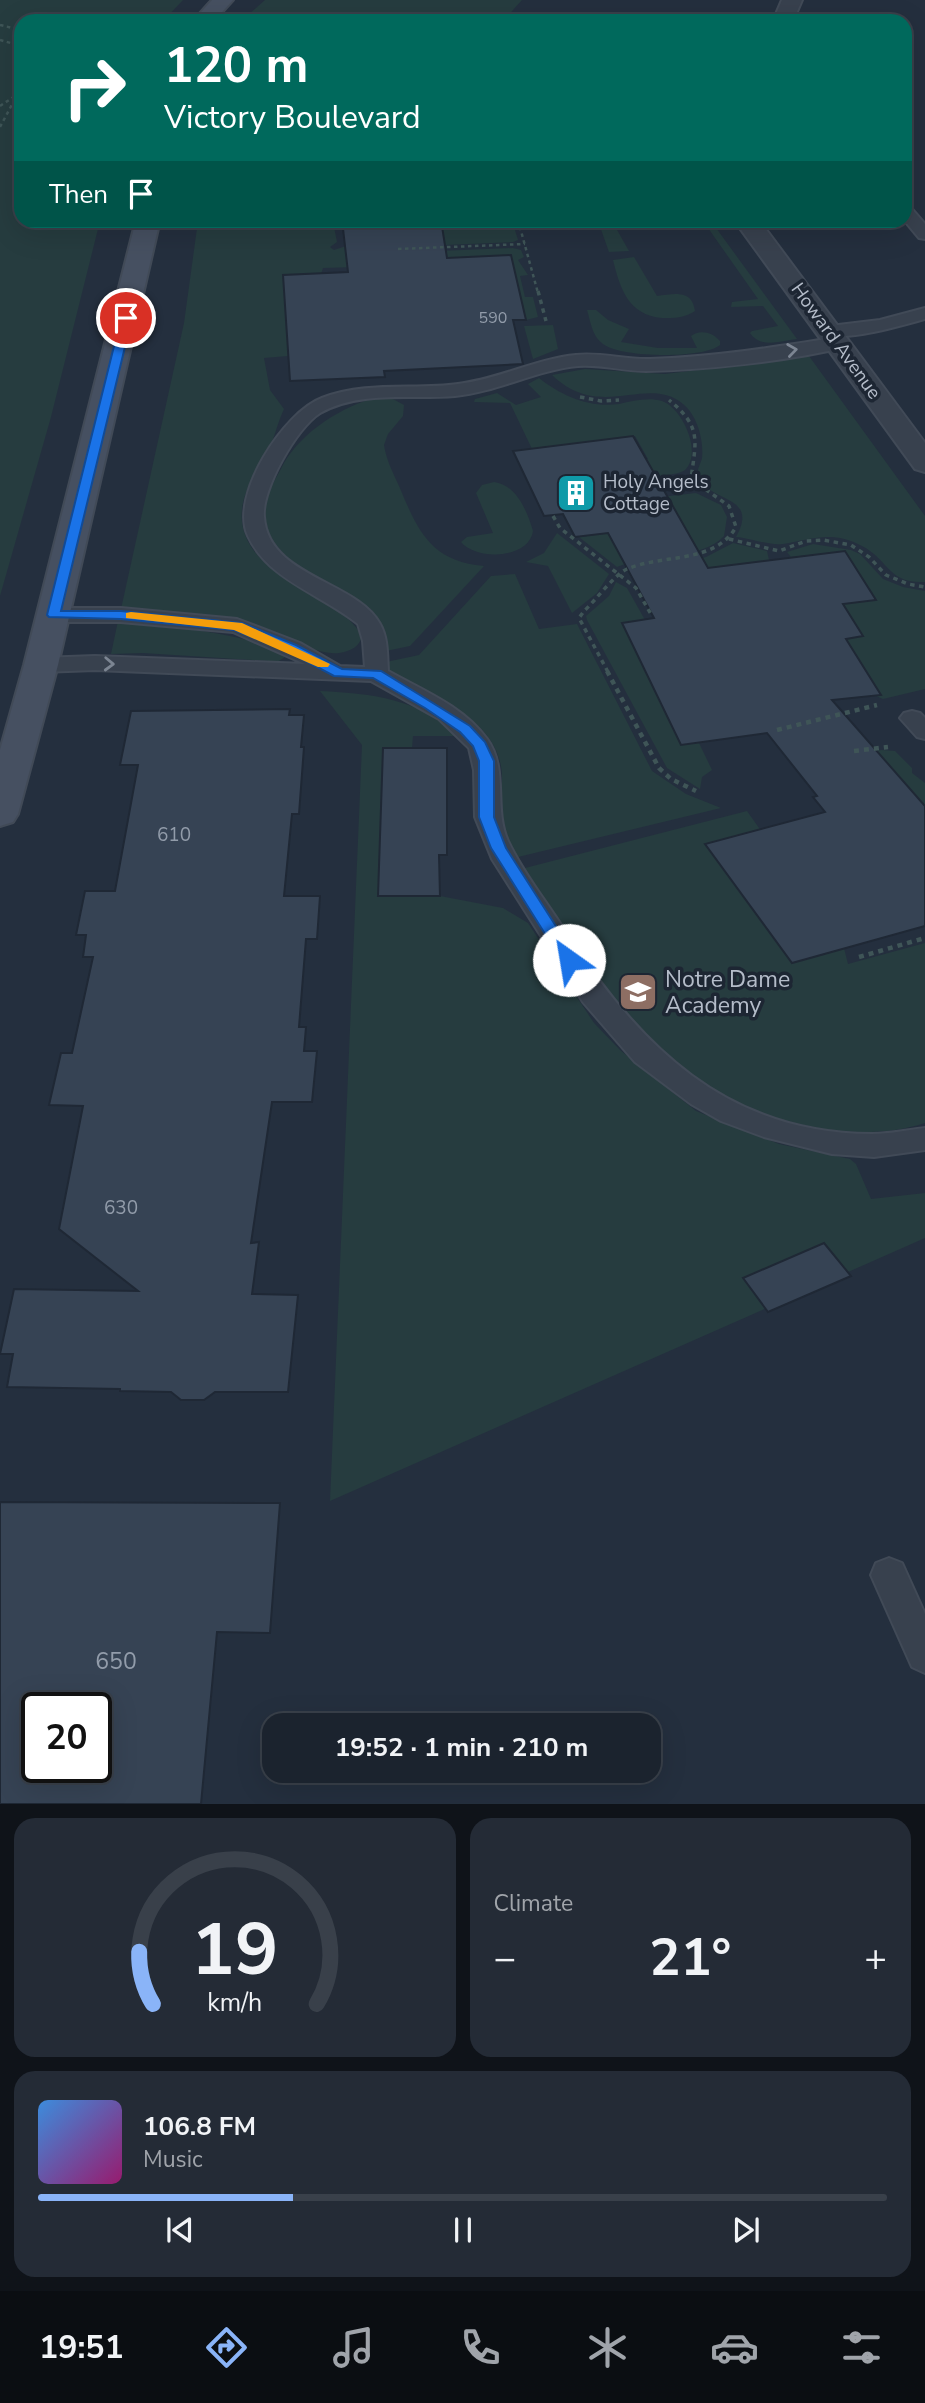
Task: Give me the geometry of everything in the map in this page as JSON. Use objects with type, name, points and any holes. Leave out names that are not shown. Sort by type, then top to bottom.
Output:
[{"type":"main road","points":[[210,14],[223,0]]},
{"type":"main road","points":[[0,814],[54,615],[146,228]]},
{"type":"street","name":"Howard Avenue","points":[[753,228],[925,463]]},
{"type":"lane","points":[[912,220],[925,234]]},
{"type":"lane","points":[[376,674],[376,650],[369,622],[276,559],[258,535],[253,519],[253,503],[289,431],[311,410],[350,396],[387,391],[461,389],[500,382],[561,363],[582,360],[645,365],[745,356],[881,326],[925,313]]},
{"type":"lane","points":[[54,615],[121,615],[237,626],[292,648],[339,673]]},
{"type":"lane","points":[[41,665],[92,663],[376,674],[465,729],[480,745],[487,761],[487,817],[499,848],[584,983],[619,1028],[652,1062],[705,1099],[766,1129],[828,1143],[870,1146],[925,1139]]},
{"type":"lane","points":[[889,1575],[925,1655]]},
{"type":"path","points":[[0,127],[14,101]]},
{"type":"path","points":[[521,228],[546,321]]},
{"type":"path","points":[[398,249],[525,244]]},
{"type":"path","points":[[574,395],[601,401],[628,399]]},
{"type":"path","points":[[660,397],[681,409],[692,426],[696,452],[690,472],[691,479],[705,492],[730,506],[736,521],[729,539],[721,546],[701,553],[649,562],[619,574],[579,618],[659,768],[671,779],[696,792]]},
{"type":"path","points":[[553,516],[560,528],[619,574],[642,596],[652,615]]},
{"type":"path","points":[[729,539],[779,551],[806,541],[823,540],[851,545],[869,556],[886,575],[908,584],[925,587]]},
{"type":"path","points":[[777,730],[885,703]]},
{"type":"path","points":[[859,957],[925,938]]},
{"type":"green space","points":[[0,0],[183,0],[170,14],[14,14],[14,228],[98,228],[51,417],[0,596]]},
{"type":"green space","points":[[265,0],[522,0],[509,14],[249,14]]},
{"type":"green space","points":[[197,228],[334,228],[337,242],[330,247],[334,250],[346,246],[424,265],[323,268],[321,274],[284,275],[288,356],[264,358],[270,390],[284,409],[268,454],[244,497],[244,532],[258,555],[268,565],[350,620],[362,635],[354,648],[339,653],[322,652],[271,632],[216,619],[121,609],[184,323]]},
{"type":"green space","points":[[429,228],[514,228],[518,240],[513,242],[397,247]]},
{"type":"green space","points":[[600,228],[616,228],[629,251],[609,252]]},
{"type":"green space","points":[[708,228],[716,228],[797,339],[771,343],[754,338],[750,333],[752,331],[778,326],[763,306],[731,307],[732,302],[758,299]]},
{"type":"green space","points":[[521,250],[524,257],[518,260],[528,275],[520,276],[525,297],[533,297],[538,317],[526,320],[510,255],[451,258],[453,268],[439,251]]},
{"type":"green space","points":[[634,257],[657,296],[681,294],[690,299],[695,311],[675,318],[662,318],[650,316],[633,306],[623,290],[613,260]]},
{"type":"green space","points":[[587,310],[596,310],[608,320],[629,329],[621,342],[658,348],[697,348],[691,336],[706,332],[714,335],[720,345],[711,350],[680,355],[643,354],[612,349],[596,337]]},
{"type":"green space","points":[[553,325],[558,349],[533,359],[524,326]]},
{"type":"green space","points":[[809,356],[925,516],[925,582],[903,579],[871,552],[842,538],[822,537],[778,544],[736,537],[741,525],[740,509],[706,487],[700,479],[698,471],[702,458],[701,436],[696,421],[683,404],[669,396],[654,393],[605,397],[588,395],[570,389],[552,375],[585,369],[665,374]]},
{"type":"green space","points":[[539,378],[567,395],[597,404],[619,404],[646,399],[662,401],[677,412],[688,431],[692,453],[690,462],[681,472],[632,478],[623,462],[648,459],[635,436],[564,445],[552,457],[547,446],[532,449],[510,403],[474,402],[475,399],[497,393],[516,405],[541,397],[528,384]]},
{"type":"green space","points":[[378,397],[391,398],[404,405],[403,416],[388,434],[384,445],[392,471],[420,530],[428,541],[451,558],[484,566],[410,646],[386,651],[385,638],[379,624],[308,576],[276,545],[267,528],[264,512],[274,481],[301,441],[337,414]]},
{"type":"green space","points":[[494,482],[509,488],[520,500],[533,531],[529,540],[513,552],[478,552],[461,542],[467,537],[493,533],[476,493],[482,485]]},
{"type":"green space","points":[[696,493],[721,505],[727,517],[724,536],[702,549],[617,567],[579,537],[608,533],[617,550],[692,540],[679,516],[655,519],[643,499]]},
{"type":"green space","points":[[557,533],[609,574],[597,593],[572,613],[548,566],[526,562],[544,553]]},
{"type":"green space","points":[[733,543],[767,551],[769,560],[707,568],[645,589],[630,576],[706,557]]},
{"type":"green space","points":[[813,544],[851,550],[860,554],[883,579],[903,587],[925,591],[925,689],[883,699],[876,696],[880,695],[846,639],[863,636],[843,604],[876,599],[845,551],[791,557],[787,552]]},
{"type":"green space","points":[[515,574],[539,629],[577,624],[652,771],[686,794],[721,808],[518,857],[507,838],[500,817],[500,760],[491,742],[479,726],[463,713],[390,673],[386,662],[419,655],[491,576]]},
{"type":"green space","points":[[616,582],[627,588],[645,620],[622,623],[681,745],[699,743],[712,770],[702,777],[700,789],[667,768],[587,620],[586,616],[609,596]]},
{"type":"green space","points":[[118,621],[230,636],[272,649],[285,657],[279,661],[268,661],[143,653],[111,654]]},
{"type":"green space","points":[[320,691],[394,700],[427,713],[459,736],[413,736],[412,748],[384,748],[380,856],[440,896],[503,908],[528,923],[594,1023],[620,1050],[696,1111],[779,1144],[850,1159],[856,1164],[871,1199],[925,1193],[925,1238],[330,1501],[362,745]]},
{"type":"green space","points":[[895,751],[912,768],[912,773],[925,783],[925,806],[867,752]]},
{"type":"green space","points":[[747,811],[844,948],[848,964],[925,943],[925,1123],[878,1132],[830,1130],[760,1114],[730,1102],[677,1064],[626,1014],[583,959],[525,868]]},
{"type":"building","points":[[343,228],[442,228],[447,258],[511,255],[526,320],[513,320],[523,364],[384,371],[385,377],[290,381],[283,275],[348,272]]},
{"type":"building","points":[[633,436],[708,568],[845,551],[876,600],[843,604],[863,636],[846,639],[881,695],[832,700],[925,806],[925,926],[792,963],[705,844],[825,812],[813,797],[817,796],[767,733],[681,745],[622,623],[654,618],[608,533],[575,537],[563,514],[544,516],[513,451]]},
{"type":"building","points":[[290,709],[289,715],[304,715],[301,747],[304,747],[299,814],[292,814],[284,896],[320,896],[317,939],[306,939],[299,1027],[306,1027],[304,1051],[317,1051],[312,1102],[272,1102],[251,1243],[259,1242],[252,1294],[298,1295],[288,1392],[215,1392],[204,1400],[181,1400],[171,1392],[7,1387],[13,1354],[0,1354],[14,1289],[138,1291],[59,1229],[83,1106],[49,1105],[61,1053],[72,1053],[93,957],[83,957],[86,935],[76,935],[85,891],[115,891],[138,765],[120,765],[131,711]]},
{"type":"building","points":[[383,748],[447,748],[447,855],[439,855],[440,896],[378,896]]},
{"type":"building","points":[[824,1243],[851,1276],[768,1312],[743,1278]]},
{"type":"building","points":[[0,1502],[280,1503],[270,1633],[217,1632],[201,1804],[0,1804]]},
{"type":"slow traffic","points":[[131,616],[237,626],[292,648],[323,664]]},
{"type":"place","name":"Holy Angels Cottage","points":[[576,493]]},
{"type":"place","name":"Notre Dame Academy","points":[[638,992]]},
{"type":"route","points":[[126,318],[54,615],[121,615],[237,626],[292,648],[339,673],[376,674],[430,705],[465,729],[480,745],[487,761],[487,817],[499,848],[569,960]]}]
